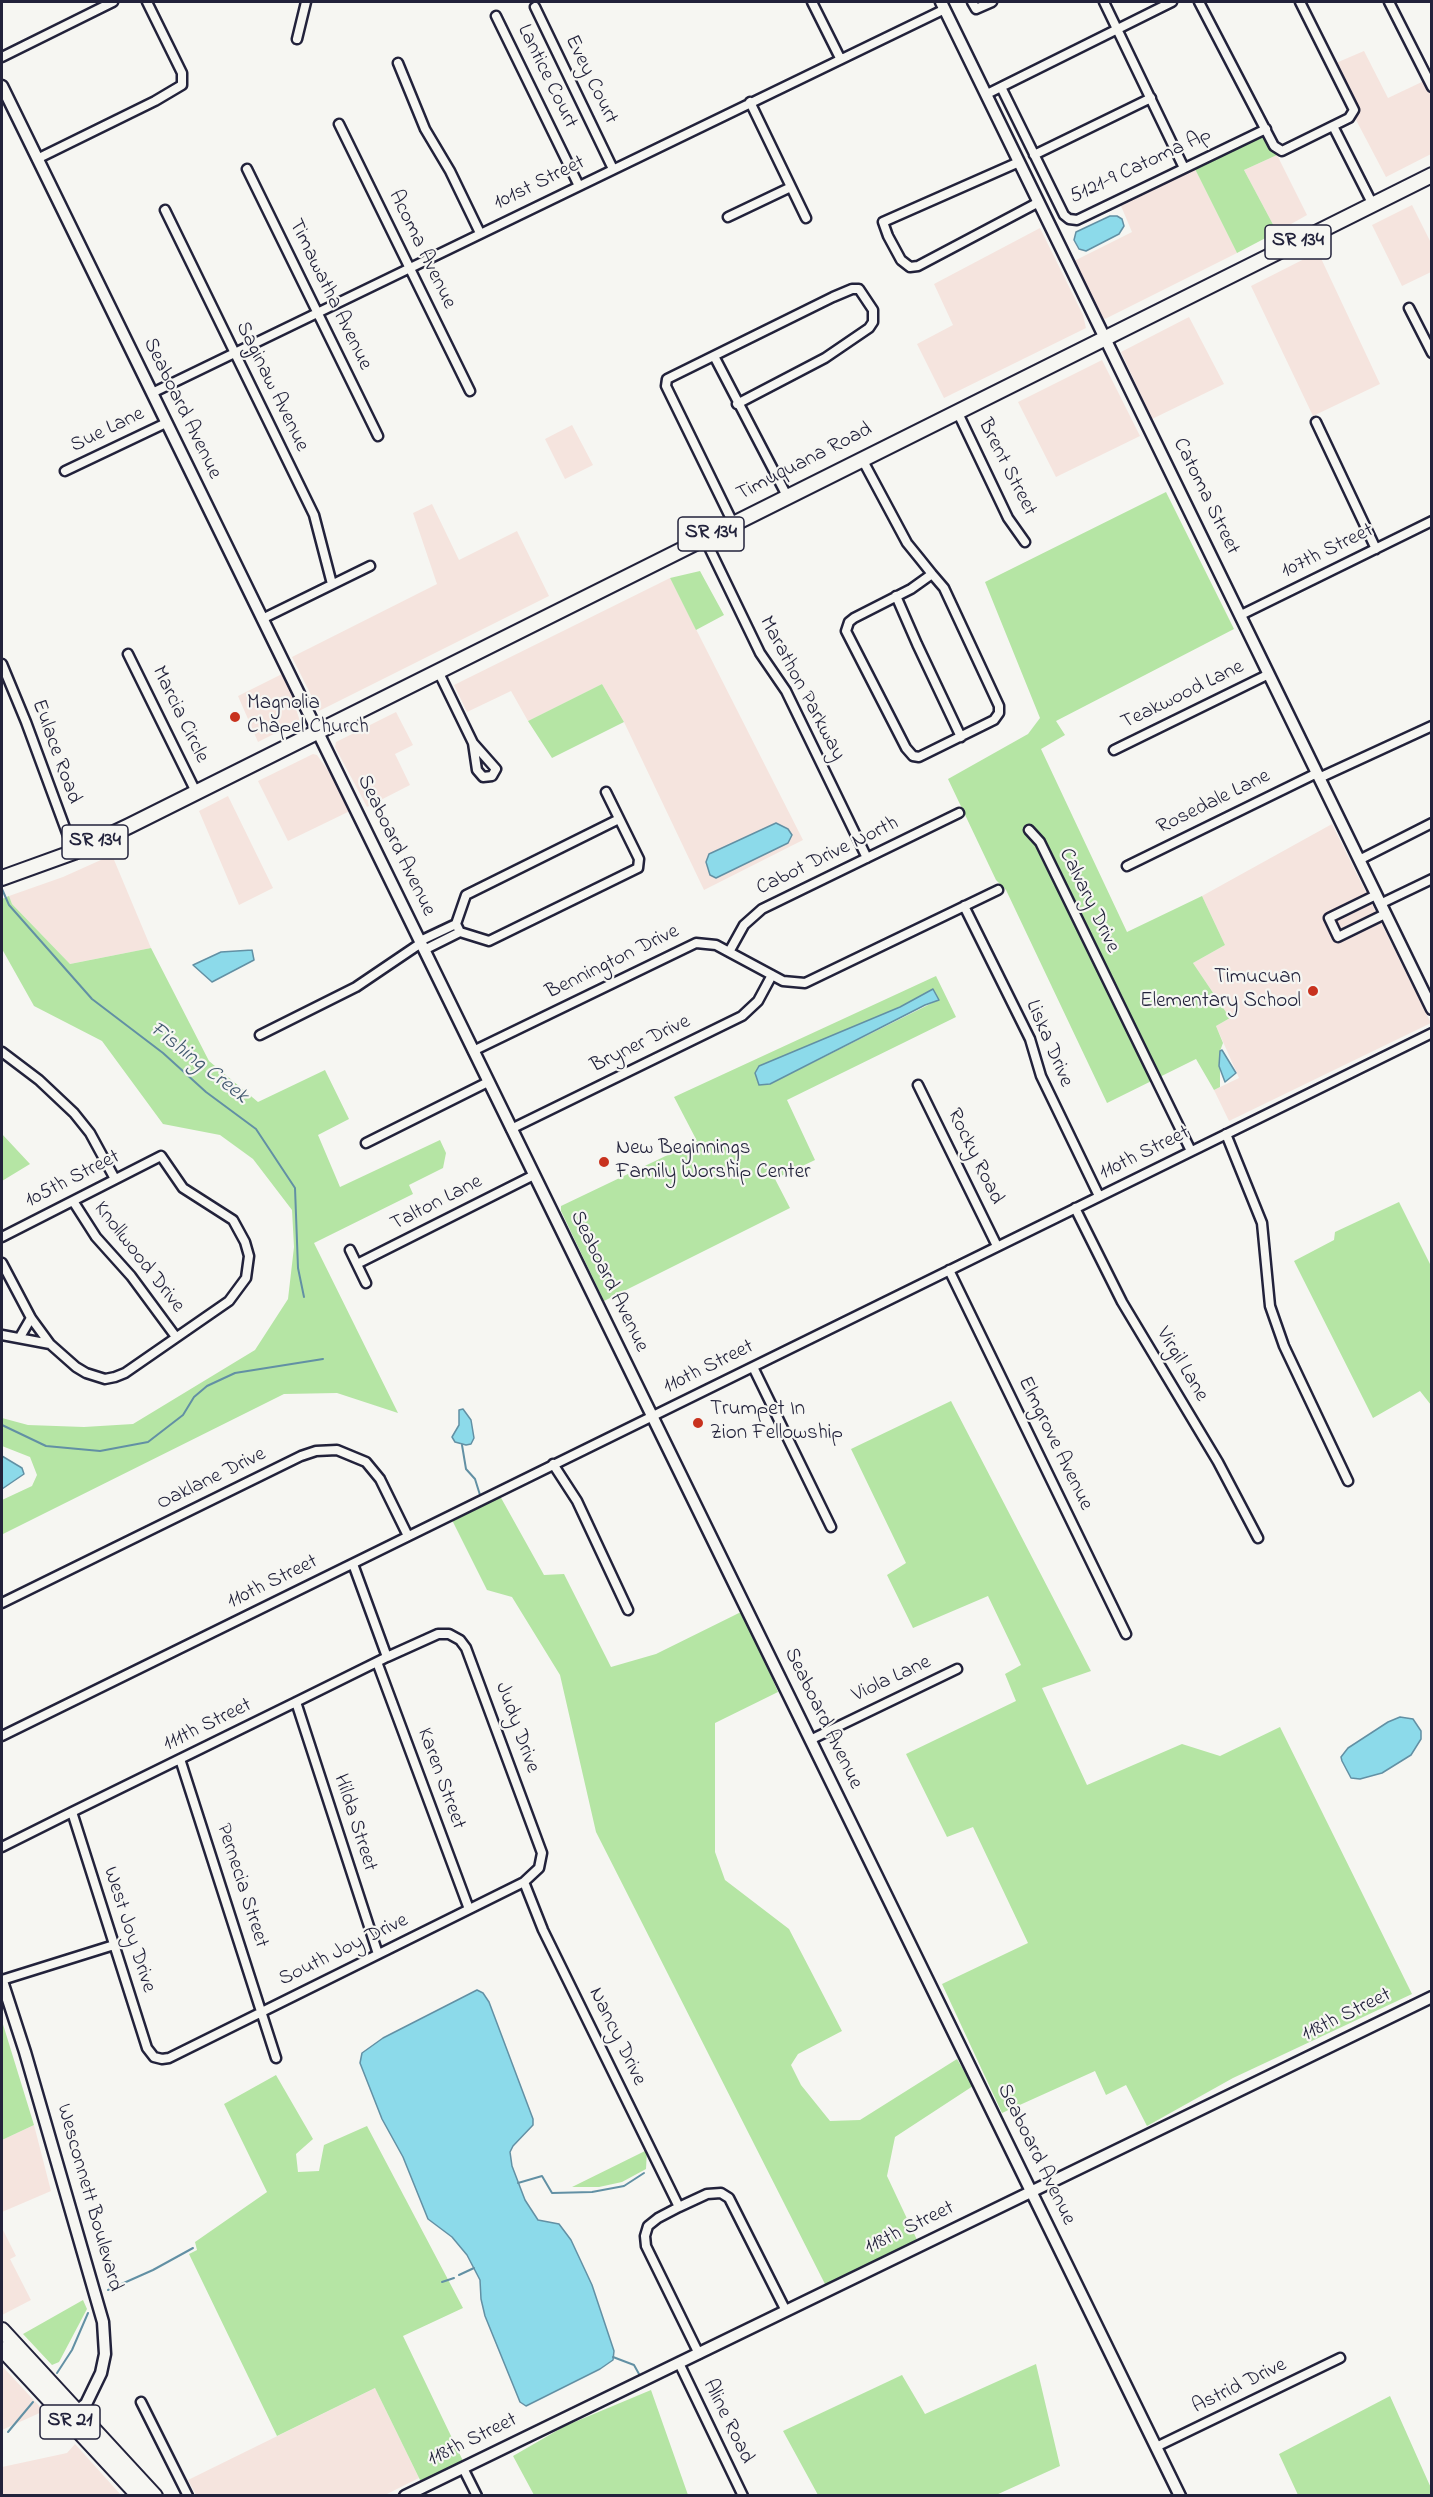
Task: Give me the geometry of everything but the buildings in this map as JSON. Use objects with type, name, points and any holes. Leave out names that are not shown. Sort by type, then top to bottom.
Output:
[{"type":"main road","name":"Timuquana Road","points":[[3,878],[74,852],[196,792],[1431,175]]},
{"type":"main road","name":"SR 21","points":[[2,2330],[139,2496]]},
{"type":"main road","name":"SR 21","points":[[2,2349],[154,2495]]},
{"type":"street","points":[[2,57],[113,2]]},
{"type":"street","points":[[37,159],[179,89],[184,81],[147,2]]},
{"type":"street","points":[[297,39],[306,2]]},
{"type":"street","points":[[813,2],[840,58]]},
{"type":"street","points":[[972,2],[976,9],[992,2]]},
{"type":"street","points":[[1104,2],[1184,168]]},
{"type":"street","points":[[987,94],[1172,2]]},
{"type":"street","points":[[1199,2],[1274,146],[1282,151],[1349,118],[1353,114],[1354,106],[1300,2]]},
{"type":"street","points":[[1389,2],[1431,87]]},
{"type":"street","name":"101st Street","points":[[152,393],[840,58],[943,5]]},
{"type":"street","name":"Catoma Street","points":[[943,5],[1431,1009]]},
{"type":"street","name":"Evey Court","points":[[535,7],[613,169]]},
{"type":"street","name":"Lantice Court","points":[[496,16],[579,186]]},
{"type":"street","points":[[399,63],[425,129],[450,171],[480,233]]},
{"type":"street","name":"Seaboard Avenue","points":[[2,86],[1180,2496]]},
{"type":"street","name":"5121-9 Catoma Ap","points":[[1001,87],[1064,214],[1069,219],[1077,220],[1266,129]]},
{"type":"street","points":[[1034,155],[1151,98]]},
{"type":"street","points":[[750,102],[806,218]]},
{"type":"street","name":"Acoma Avenue","points":[[339,124],[471,392]]},
{"type":"street","points":[[1333,126],[1373,205]]},
{"type":"street","points":[[1020,162],[882,222],[901,260],[910,267],[918,266],[1039,202]]},
{"type":"street","name":"Timawatha Avenue","points":[[248,169],[378,436]]},
{"type":"street","points":[[728,217],[791,187]]},
{"type":"street","name":"Saginaw Avenue","points":[[165,210],[314,515],[332,584]]},
{"type":"street","points":[[733,523],[666,382],[667,379],[852,289],[859,289],[871,306],[874,317],[869,328],[825,358],[737,404]]},
{"type":"street","points":[[1409,308],[1431,353]]},
{"type":"street","points":[[714,356],[787,496]]},
{"type":"street","name":"Brent Street","points":[[957,411],[1008,518],[1025,542]]},
{"type":"street","points":[[1316,422],[1376,549]]},
{"type":"street","name":"Sue Lane","points":[[65,471],[166,423]]},
{"type":"street","points":[[862,459],[908,543],[944,588],[999,706],[999,713],[994,720],[919,757],[909,752],[846,631],[849,622],[854,618],[932,574]]},
{"type":"street","name":"107th Street","points":[[1241,615],[1431,521]]},
{"type":"street","name":"Marathon Parkway","points":[[704,537],[760,653],[786,691],[867,858]]},
{"type":"street","points":[[262,619],[370,566]]},
{"type":"street","points":[[896,596],[962,737]]},
{"type":"street","name":"Marcia Circle","points":[[129,654],[196,792]]},
{"type":"street","name":"Eulace Road","points":[[2,664],[74,852]]},
{"type":"street","points":[[438,671],[473,743]]},
{"type":"street","name":"Teakwood Lane","points":[[1114,750],[1269,674]]},
{"type":"street","name":"Rosedale Lane","points":[[1127,866],[1318,776],[1431,726]]},
{"type":"street","points":[[260,1035],[356,987],[398,957],[458,928],[489,941],[638,868],[639,860],[606,792]]},
{"type":"street","name":"Cabot Drive North","points":[[729,952],[744,925],[762,909],[958,813]]},
{"type":"street","points":[[458,928],[466,895],[620,819]]},
{"type":"street","points":[[1359,860],[1431,823]]},
{"type":"street","name":"Calvary Drive","points":[[1029,830],[1040,842],[1191,1151]]},
{"type":"street","points":[[1381,904],[1329,918],[1338,937],[1381,904],[1431,879]]},
{"type":"street","name":"Bennington Drive","points":[[473,1051],[688,946],[706,943],[793,983],[817,979],[998,890]]},
{"type":"street","name":"Liska Drive","points":[[964,906],[1030,1039],[1041,1076],[1099,1196]]},
{"type":"street","name":"Bryner Drive","points":[[511,1129],[741,1016],[758,1001],[772,975]]},
{"type":"street","name":"110th Street","points":[[2,1736],[1431,1033]]},
{"type":"street","points":[[2,1052],[60,1098],[74,1113],[90,1133],[115,1179]]},
{"type":"street","points":[[366,1143],[488,1082]]},
{"type":"street","name":"Rocky Road","points":[[918,1085],[997,1246]]},
{"type":"street","points":[[1226,1134],[1262,1223],[1270,1306],[1284,1346],[1348,1481]]},
{"type":"street","name":"105th Street","points":[[2,1237],[161,1156],[183,1188],[233,1220],[245,1242],[249,1256],[246,1278],[239,1290],[229,1301],[176,1337]]},
{"type":"street","name":"Talton Lane","points":[[357,1264],[534,1175]]},
{"type":"street","name":"Knollwood Drive","points":[[73,1201],[96,1237],[131,1276],[176,1337]]},
{"type":"street","name":"Virgil Lane","points":[[1075,1208],[1114,1287],[1218,1462],[1258,1538]]},
{"type":"street","points":[[350,1250],[366,1284]]},
{"type":"street","points":[[2,1263],[31,1318],[50,1344],[76,1367],[95,1377],[105,1378],[125,1373],[176,1337]]},
{"type":"street","name":"Elmgrove Avenue","points":[[949,1270],[1126,1634]]},
{"type":"street","points":[[20,1337],[31,1318]]},
{"type":"street","points":[[2,1335],[50,1344]]},
{"type":"street","points":[[753,1367],[831,1527]]},
{"type":"street","name":"Oaklane Drive","points":[[2,1603],[301,1456],[316,1451],[337,1450],[366,1462],[380,1479],[408,1536]]},
{"type":"street","points":[[553,1464],[577,1501],[628,1610]]},
{"type":"street","points":[[353,1564],[387,1657]]},
{"type":"street","name":"Judy Drive","points":[[429,1636],[449,1634],[460,1640],[466,1648],[540,1845],[541,1862]]},
{"type":"street","name":"111th Street","points":[[2,1847],[429,1636]]},
{"type":"street","name":"Karen Street","points":[[377,1662],[469,1909]]},
{"type":"street","name":"Viola Lane","points":[[810,1740],[957,1669]]},
{"type":"street","name":"Hilda Street","points":[[296,1702],[378,1954]]},
{"type":"street","name":"Pernecia Street","points":[[180,1759],[276,2058]]},
{"type":"street","name":"West Joy Drive","points":[[72,1812],[147,2048],[154,2056]]},
{"type":"street","name":"South Joy Drive","points":[[154,2056],[162,2059],[169,2058],[524,1882],[534,1875],[541,1862]]},
{"type":"street","name":"Nancy Drive","points":[[524,1882],[543,1930],[680,2207]]},
{"type":"street","points":[[2,1981],[114,1945]]},
{"type":"street","name":"Wesconnett Boulevard","points":[[2,1981],[104,2322],[105,2354],[101,2373],[86,2404],[72,2415]]},
{"type":"street","name":"118th Street","points":[[405,2496],[1431,1997]]},
{"type":"street","points":[[699,2354],[646,2246],[645,2236],[648,2226],[657,2218],[707,2194],[721,2193],[734,2203],[786,2311]]},
{"type":"street","name":"Astrid Drive","points":[[1156,2447],[1340,2358]]},
{"type":"street","name":"Aline Road","points":[[679,2363],[743,2496]]},
{"type":"street","points":[[141,2402],[188,2496]]},
{"type":"street","points":[[463,2468],[477,2496]]},
{"type":"shaded area","points":[[1364,51],[1388,98],[1426,80],[1431,92],[1431,154],[1386,177],[1355,118],[1360,109],[1336,63]]},
{"type":"shaded area","points":[[1277,155],[1307,215],[1277,232],[1244,170]]},
{"type":"shaded area","points":[[1195,169],[1237,253],[1105,319],[1100,315],[1072,262],[1132,232],[1121,206]]},
{"type":"shaded area","points":[[1412,205],[1431,243],[1431,272],[1402,286],[1372,225]]},
{"type":"shaded area","points":[[1040,228],[1083,315],[1086,328],[944,398],[917,344],[953,325],[934,284]]},
{"type":"shaded area","points":[[1318,252],[1380,384],[1313,416],[1251,286]]},
{"type":"shaded area","points":[[1189,317],[1224,384],[1152,419],[1121,352]]},
{"type":"shaded area","points":[[1102,360],[1140,436],[1056,477],[1018,402]]},
{"type":"shaded area","points":[[572,425],[593,465],[565,479],[545,439]]},
{"type":"shaded area","points":[[432,504],[459,560],[517,531],[549,596],[319,711],[292,657],[437,584],[413,513]]},
{"type":"shaded area","points":[[670,578],[803,840],[704,890],[624,722],[602,684],[528,721],[511,691],[467,712],[454,685]]},
{"type":"shaded area","points":[[284,673],[300,721],[258,742],[238,696]]},
{"type":"shaded area","points":[[396,712],[413,745],[395,754],[410,785],[367,807],[335,747],[336,742]]},
{"type":"shaded area","points":[[313,754],[317,755],[341,789],[352,810],[288,841],[258,781]]},
{"type":"shaded area","points":[[228,796],[273,888],[239,905],[199,811]]},
{"type":"shaded area","name":"Timucuan Elementary School","points":[[1332,824],[1431,1023],[1229,1121],[1214,1090],[1239,1078],[1216,1026],[1230,1018],[1193,963],[1225,945],[1202,896]]},
{"type":"shaded area","points":[[112,855],[151,948],[70,964],[12,904],[9,896],[63,877]]},
{"type":"shaded area","points":[[34,2125],[51,2191],[2,2212],[2,2140]]},
{"type":"shaded area","points":[[2,2228],[16,2256],[10,2259],[31,2300],[2,2315]]},
{"type":"shaded area","points":[[2,2366],[44,2411],[2,2430]]},
{"type":"shaded area","points":[[375,2388],[419,2478],[383,2496],[196,2495],[188,2480]]},
{"type":"shaded area","points":[[75,2444],[121,2495],[2,2495],[2,2467],[67,2453]]},
{"type":"green space","points":[[1263,136],[1277,155],[1244,170],[1277,232],[1237,253],[1195,169]]},
{"type":"green space","points":[[1166,492],[1234,629],[1056,721],[1065,735],[1041,749],[1127,932],[1202,896],[1225,945],[1193,963],[1230,1018],[1216,1026],[1223,1043],[1220,1051],[1220,1087],[1214,1090],[1196,1059],[1107,1103],[1006,890],[996,880],[948,779],[1028,734],[1040,718],[985,582]]},
{"type":"green space","points":[[700,571],[724,615],[696,630],[670,578]]},
{"type":"green space","points":[[602,684],[624,722],[552,758],[528,721]]},
{"type":"green space","points":[[9,896],[12,904],[70,964],[151,948],[209,1061],[258,1102],[325,1070],[349,1119],[318,1135],[340,1187],[440,1140],[446,1153],[443,1168],[409,1185],[413,1194],[314,1243],[398,1413],[337,1393],[284,1394],[3,1534],[2,1500],[32,1486],[37,1475],[30,1457],[2,1446],[2,1418],[28,1425],[84,1427],[133,1424],[255,1350],[288,1299],[294,1247],[292,1210],[253,1159],[220,1135],[163,1124],[102,1041],[34,1006],[2,949],[2,899]]},
{"type":"green space","points":[[936,976],[956,1017],[787,1100],[815,1160],[775,1179],[790,1208],[604,1301],[561,1211],[561,1206],[697,1141],[674,1097]],"holes":[[[933,989],[938,1000],[770,1084],[759,1085]]]},
{"type":"green space","points":[[2,1134],[30,1164],[2,1181]]},
{"type":"green space","points":[[1399,1202],[1431,1266],[1431,1405],[1420,1391],[1373,1418],[1294,1261],[1334,1240],[1335,1232]]},
{"type":"green space","points":[[951,1401],[1091,1671],[1042,1688],[1087,1785],[1182,1744],[1220,1756],[1280,1727],[1412,1994],[1233,2078],[1147,2126],[1126,2085],[1106,2095],[1095,2071],[1002,2113],[942,1984],[1028,1943],[973,1827],[947,1837],[906,1754],[1016,1701],[1005,1674],[1021,1665],[988,1596],[913,1628],[887,1575],[906,1563],[851,1449]]},
{"type":"green space","points":[[500,1496],[544,1575],[564,1574],[611,1667],[656,1654],[743,1611],[778,1692],[715,1723],[715,1852],[725,1880],[789,1929],[842,2031],[798,2054],[791,2065],[801,2085],[830,2121],[860,2120],[957,2059],[973,2086],[895,2137],[887,2176],[918,2242],[827,2288],[596,1832],[560,1675],[512,1597],[487,1590],[451,1518]]},
{"type":"green space","points":[[2,2021],[34,2125],[2,2140]]},
{"type":"green space","points":[[276,2075],[313,2139],[296,2154],[298,2172],[319,2171],[324,2145],[367,2126],[463,2308],[403,2336],[464,2463],[421,2482],[375,2388],[277,2436],[189,2254],[197,2250],[195,2242],[267,2192],[224,2104]]},
{"type":"green space","points":[[647,2150],[646,2169],[622,2182],[599,2187],[572,2187]]},
{"type":"green space","points":[[83,2300],[87,2309],[59,2362],[52,2365],[23,2334]]},
{"type":"green space","points":[[1036,2364],[1060,2466],[996,2495],[818,2495],[783,2431],[902,2375],[925,2414]]},
{"type":"green space","points":[[651,2390],[688,2495],[534,2495],[513,2456],[565,2426]]},
{"type":"green space","points":[[1390,2396],[1431,2488],[1431,2495],[1298,2495],[1279,2454]]},
{"type":"water","points":[[1110,216],[1122,219],[1124,226],[1119,234],[1086,251],[1079,249],[1074,240],[1076,232]]},
{"type":"water","points":[[776,823],[788,829],[792,835],[788,843],[716,878],[710,875],[706,862],[709,854]]},
{"type":"water","points":[[252,950],[254,960],[212,982],[193,965],[221,952]]},
{"type":"water","points":[[933,989],[939,1000],[770,1084],[759,1085],[755,1073],[759,1066],[900,1007]]},
{"type":"water","points":[[1222,1050],[1236,1073],[1225,1082],[1219,1066]]},
{"type":"water","points":[[463,1409],[471,1420],[474,1438],[471,1444],[466,1445],[455,1442],[452,1437],[459,1425],[459,1410]]},
{"type":"water","points":[[2,1456],[22,1468],[24,1474],[2,1489]]},
{"type":"water","points":[[1400,1717],[1413,1719],[1421,1731],[1421,1739],[1411,1755],[1382,1773],[1360,1779],[1351,1778],[1341,1757],[1348,1748],[1388,1722]]},
{"type":"water","points":[[477,1990],[483,1993],[489,2002],[533,2119],[533,2125],[510,2152],[512,2166],[525,2200],[538,2220],[559,2224],[571,2240],[592,2285],[614,2351],[613,2360],[600,2369],[526,2406],[520,2402],[485,2316],[480,2280],[467,2255],[452,2237],[428,2219],[403,2157],[382,2119],[360,2063],[362,2053],[383,2038]]},
{"type":"waterway","name":"Fishing Creek","points":[[2,889],[9,905],[92,999],[163,1053],[206,1092],[256,1129],[295,1188],[298,1268],[304,1297]]},
{"type":"waterway","points":[[2,1425],[46,1446],[100,1451],[148,1442],[183,1415],[194,1397],[207,1386],[235,1373],[323,1359]]},
{"type":"waterway","points":[[462,1445],[466,1469],[475,1479],[480,1495]]},
{"type":"waterway","points":[[518,2183],[542,2176],[552,2193],[592,2192],[624,2186],[644,2173]]},
{"type":"waterway","points":[[108,2290],[153,2270],[193,2248]]},
{"type":"waterway","points":[[459,2275],[474,2268]]},
{"type":"waterway","points":[[442,2282],[454,2278]]},
{"type":"waterway","points":[[57,2373],[72,2350],[88,2313]]},
{"type":"waterway","points":[[613,2357],[634,2365],[639,2374]]},
{"type":"waterway","points":[[8,2432],[33,2402]]},
{"type":"place","name":"Magnolia Chapel Church","points":[[235,717]]},
{"type":"place","name":"Timucuan Elementary School","points":[[1313,991]]},
{"type":"place","name":"New Beginnings Family Worship Center","points":[[604,1162]]},
{"type":"place","name":"Trumpet In Zion Fellowship","points":[[698,1423]]}]
